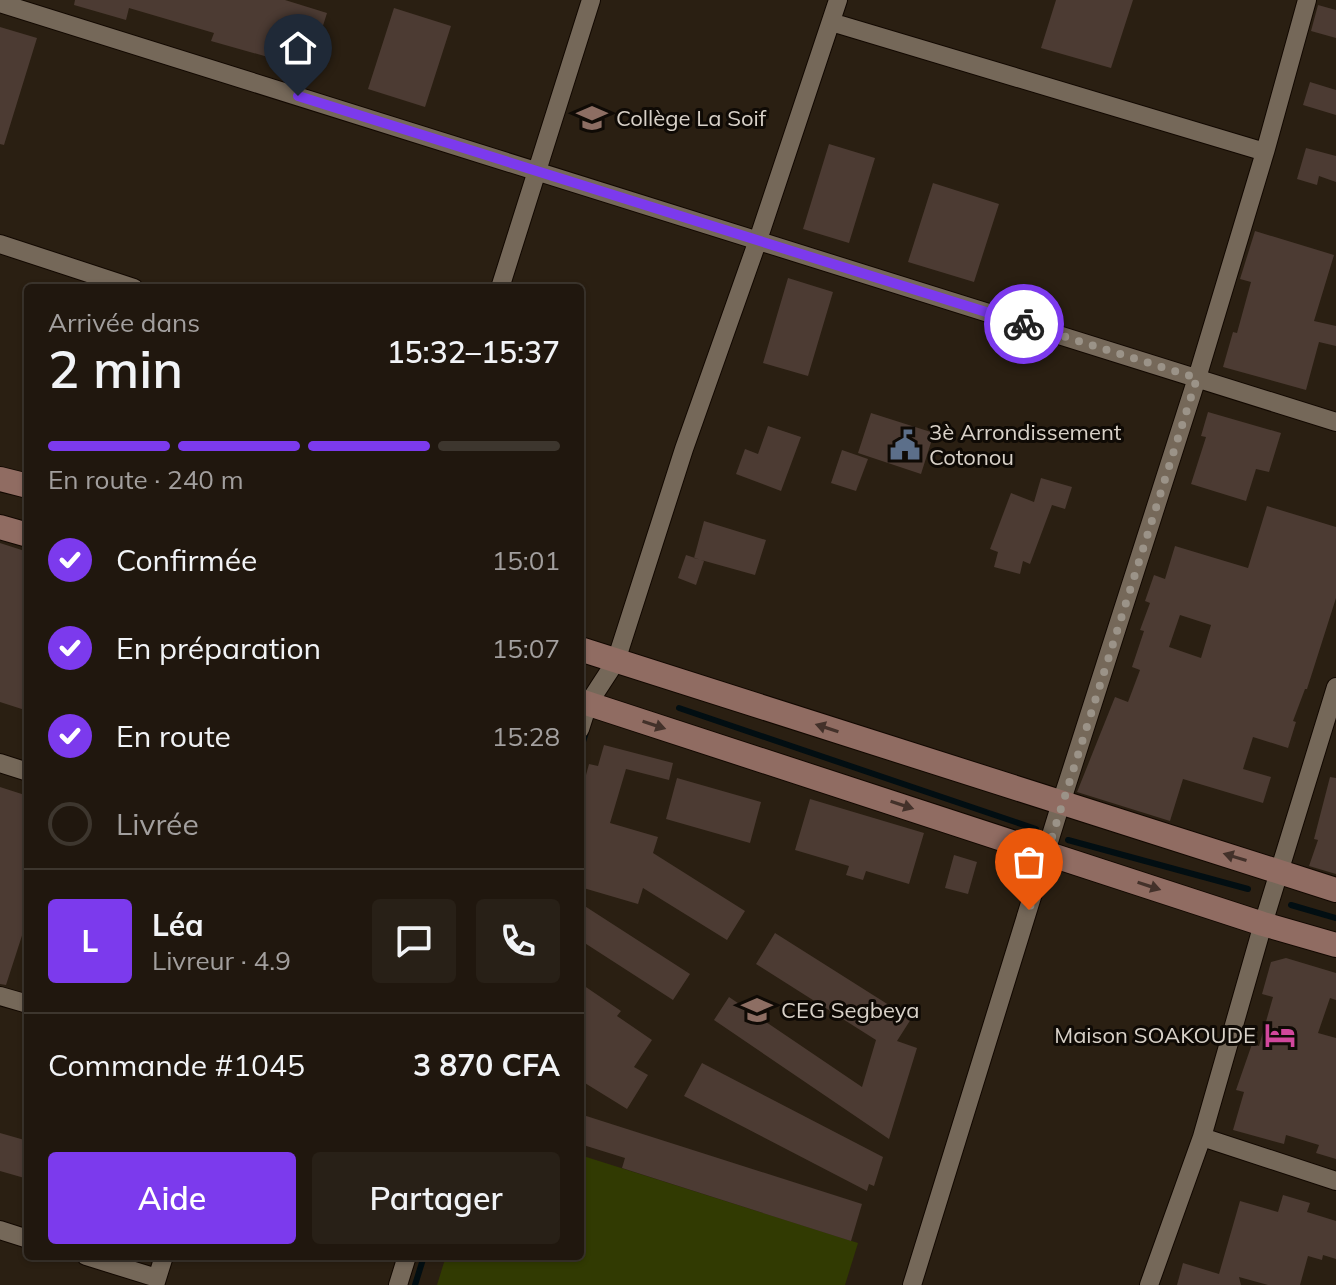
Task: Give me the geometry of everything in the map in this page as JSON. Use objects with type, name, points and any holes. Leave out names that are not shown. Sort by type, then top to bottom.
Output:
[{"type":"street","points":[[501,284],[591,0]]},
{"type":"street","points":[[838,0],[684,449],[616,661],[584,702],[1263,924],[1336,945]]},
{"type":"street","points":[[916,1284],[1061,803],[1197,378],[1307,0]]},
{"type":"street","points":[[0,3],[1336,422]]},
{"type":"street","points":[[831,22],[1265,152]]},
{"type":"street","points":[[0,244],[122,284]]},
{"type":"street","points":[[0,479],[24,485]]},
{"type":"street","points":[[0,527],[24,534]]},
{"type":"street","points":[[584,650],[1336,890]]},
{"type":"street","points":[[1149,1285],[1202,1137],[1336,687]]},
{"type":"street","points":[[0,763],[24,771]]},
{"type":"street","points":[[0,996],[24,1003]]},
{"type":"street","points":[[1202,1137],[1336,1181]]},
{"type":"street","points":[[0,1230],[24,1238]]},
{"type":"street","points":[[97,1260],[156,1281],[163,1260]]},
{"type":"street","points":[[398,1285],[406,1260]]},
{"type":"green space","points":[[584,1156],[858,1243],[845,1285],[437,1285],[445,1260],[584,1260]]},
{"type":"building","points":[[75,0],[285,0],[327,13],[314,66],[300,62],[296,76],[272,69],[275,59],[211,41],[214,33],[129,8],[126,20],[74,5]]},
{"type":"building","points":[[1056,0],[1133,0],[1111,68],[1041,48]]},
{"type":"building","points":[[1318,5],[1336,10],[1336,38],[1311,31]]},
{"type":"building","points":[[394,8],[451,26],[425,107],[368,89]]},
{"type":"building","points":[[0,27],[37,38],[4,145],[0,144]]},
{"type":"building","points":[[1310,82],[1336,90],[1336,115],[1303,105]]},
{"type":"building","points":[[829,144],[875,158],[849,243],[803,229]]},
{"type":"building","points":[[1306,148],[1336,156],[1336,182],[1319,176],[1317,185],[1297,179]]},
{"type":"building","points":[[933,183],[999,204],[974,282],[908,262]]},
{"type":"building","points":[[1255,231],[1334,255],[1314,321],[1336,326],[1336,346],[1319,342],[1306,390],[1223,367],[1233,332],[1237,333],[1251,282],[1240,279]]},
{"type":"building","points":[[788,278],[833,292],[808,376],[763,363]]},
{"type":"building","points":[[1208,412],[1281,433],[1269,472],[1256,469],[1246,501],[1191,484],[1206,437],[1201,436]]},
{"type":"building","points":[[871,413],[934,433],[921,474],[858,453]]},
{"type":"building","points":[[768,426],[801,437],[781,491],[736,474],[745,449],[758,454]]},
{"type":"building","points":[[842,450],[868,459],[856,491],[831,483]]},
{"type":"building","points":[[1041,478],[1072,487],[1065,509],[1052,505],[1030,564],[1023,561],[1020,574],[994,567],[998,552],[990,549],[1011,493],[1034,502]]},
{"type":"building","points":[[1267,506],[1336,527],[1336,598],[1307,689],[1293,721],[1296,722],[1288,748],[1253,737],[1243,769],[1271,777],[1263,803],[1183,779],[1170,821],[1077,792],[1115,697],[1128,702],[1140,670],[1132,667],[1150,603],[1145,601],[1154,575],[1165,579],[1175,546],[1248,568]],"holes":[[[1180,615],[1211,625],[1201,658],[1169,647]]]},
{"type":"building","points":[[704,521],[766,540],[755,575],[694,558]]},
{"type":"building","points":[[0,543],[24,551],[24,710],[0,702]]},
{"type":"building","points":[[686,555],[704,561],[696,585],[678,578]]},
{"type":"building","points":[[604,745],[673,763],[669,780],[626,769],[610,823],[658,837],[653,853],[745,911],[727,940],[643,888],[638,904],[584,888],[584,782],[589,764],[598,766]]},
{"type":"building","points":[[1330,777],[1336,778],[1336,874],[1309,866],[1318,840],[1314,839]]},
{"type":"building","points":[[677,778],[761,802],[750,843],[666,819]]},
{"type":"building","points":[[0,787],[24,795],[24,929],[6,985],[0,984]]},
{"type":"building","points":[[810,799],[924,833],[909,884],[866,871],[863,880],[846,875],[849,866],[795,850]]},
{"type":"building","points":[[954,855],[977,862],[968,894],[945,888]]},
{"type":"building","points":[[584,906],[690,974],[673,1000],[584,943]]},
{"type":"building","points":[[775,933],[911,1019],[897,1041],[917,1048],[889,1139],[714,1020],[729,997],[862,1087],[876,1040],[756,964]]},
{"type":"building","points":[[1286,958],[1336,973],[1336,1000],[1330,998],[1318,1033],[1336,1038],[1336,1159],[1316,1153],[1319,1145],[1286,1135],[1284,1144],[1233,1130],[1244,1092],[1236,1090],[1252,1044],[1259,1046],[1273,997],[1262,994],[1271,962]]},
{"type":"building","points":[[584,986],[621,1011],[617,1016],[652,1040],[634,1067],[648,1075],[627,1109],[584,1082]]},
{"type":"building","points":[[702,1063],[883,1157],[874,1186],[869,1184],[867,1191],[684,1096]]},
{"type":"building","points":[[584,1115],[862,1204],[851,1241],[622,1168],[625,1158],[584,1145]]},
{"type":"building","points":[[0,1133],[24,1140],[24,1178],[0,1171]]},
{"type":"building","points":[[1283,1195],[1310,1203],[1307,1212],[1336,1221],[1336,1259],[1323,1255],[1322,1260],[1308,1256],[1300,1285],[1268,1285],[1239,1277],[1241,1285],[1177,1285],[1183,1263],[1219,1274],[1240,1201],[1278,1212]]},
{"type":"waterway","points":[[679,708],[1036,829]]},
{"type":"waterway","points":[[584,738],[587,729]]},
{"type":"waterway","points":[[1068,840],[1248,889]]},
{"type":"waterway","points":[[1291,905],[1336,918]]},
{"type":"waterway","points":[[415,1285],[423,1260]]},
{"type":"way so far","points":[[1024,324],[1197,378],[1029,910]]},
{"type":"place","name":"Collège La Soif","points":[[592,118]]},
{"type":"place","name":"3è Arrondissement Cotonou","points":[[905,445]]},
{"type":"place","name":"CEG Segbeya","points":[[757,1010]]},
{"type":"place","name":"Maison SOAKOUDE","points":[[1280,1035]]},
{"type":"route","points":[[298,96],[1024,324]]}]
